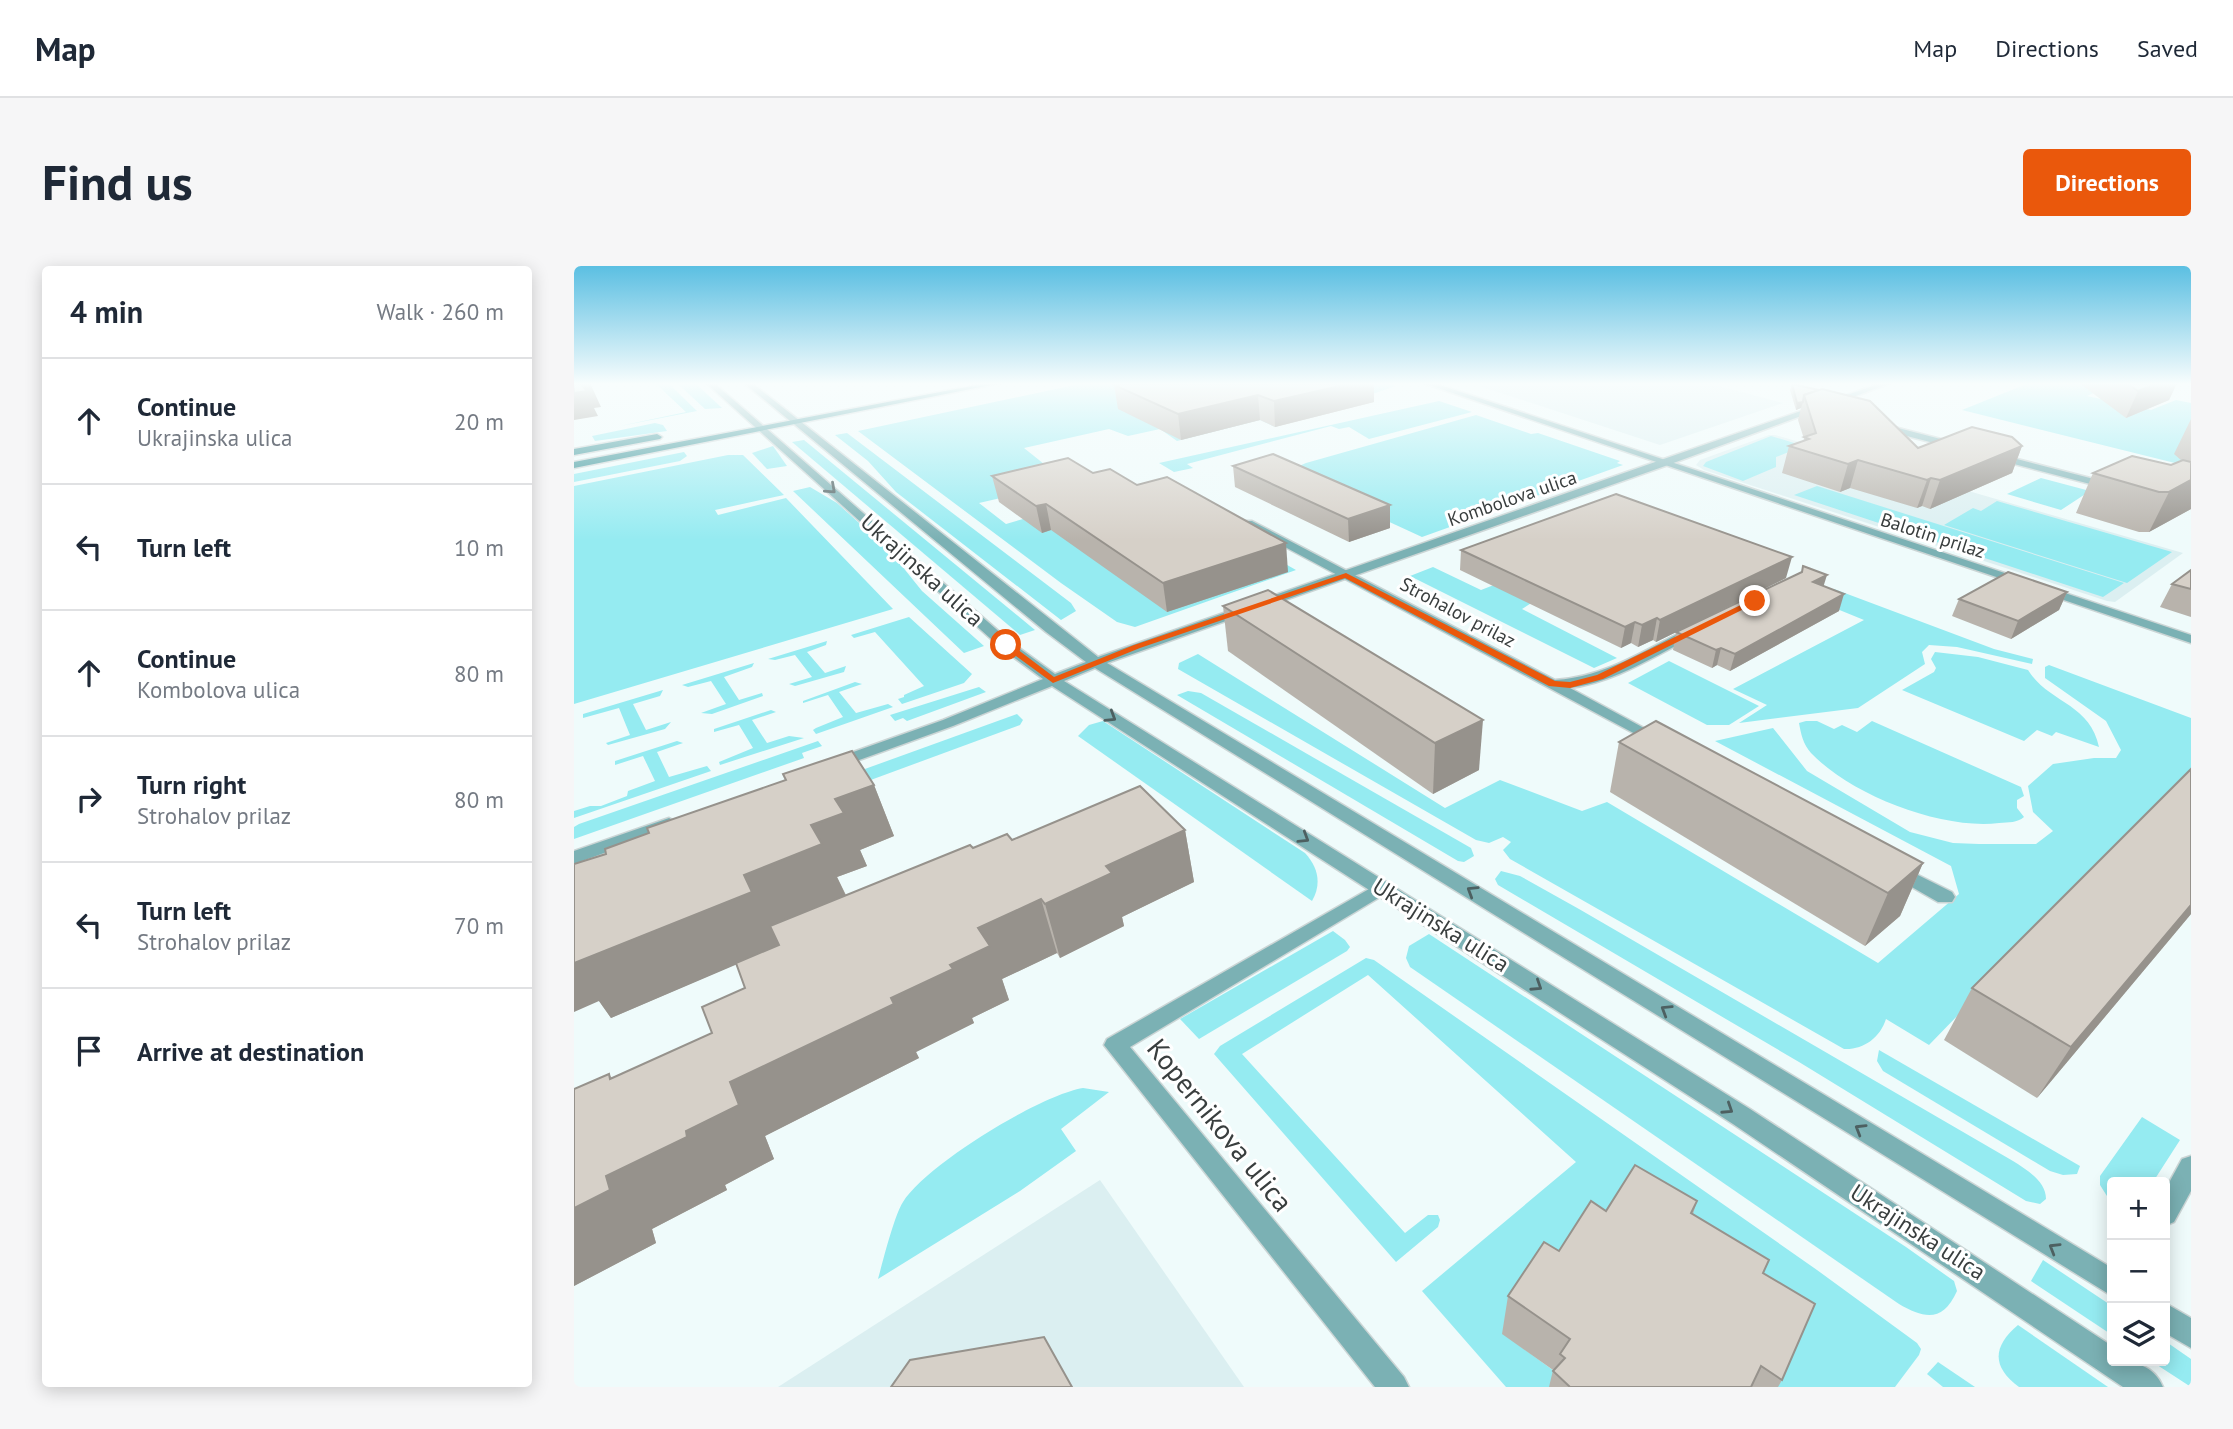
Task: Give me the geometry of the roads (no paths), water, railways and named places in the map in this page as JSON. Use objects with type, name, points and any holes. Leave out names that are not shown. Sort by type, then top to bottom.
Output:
[{"type":"main road","points":[[574,452],[663,435]]},
{"type":"main road","points":[[574,465],[703,435]]},
{"type":"street","name":"Ukrajinska ulica","points":[[776,435],[1006,645],[1053,680],[1382,887],[2005,1288],[2148,1387]]},
{"type":"street","name":"Ukrajinska ulica","points":[[820,435],[1051,629],[1097,663],[2107,1280]]},
{"type":"street","name":"Balotin prilaz","points":[[1583,435],[2191,639]]},
{"type":"street","name":"Kombolova ulica","points":[[819,769],[948,723],[1097,663],[1741,435]]},
{"type":"street","points":[[1915,435],[1974,451]]},
{"type":"street","points":[[1987,454],[2118,489]]},
{"type":"street","points":[[1239,518],[1346,575]]},
{"type":"street","name":"Strohalov prilaz","points":[[1346,575],[1671,747]]},
{"type":"street","points":[[1553,684],[1583,683],[1600,677],[1710,623]]},
{"type":"street","points":[[574,858],[690,816]]},
{"type":"street","points":[[1883,863],[1945,897]]},
{"type":"street","name":"Kopernikova ulica","points":[[1382,887],[1115,1045],[1394,1387]]},
{"type":"street","points":[[2170,1205],[2191,1167]]},
{"type":"street","points":[[2170,1320],[2191,1334]]}]
